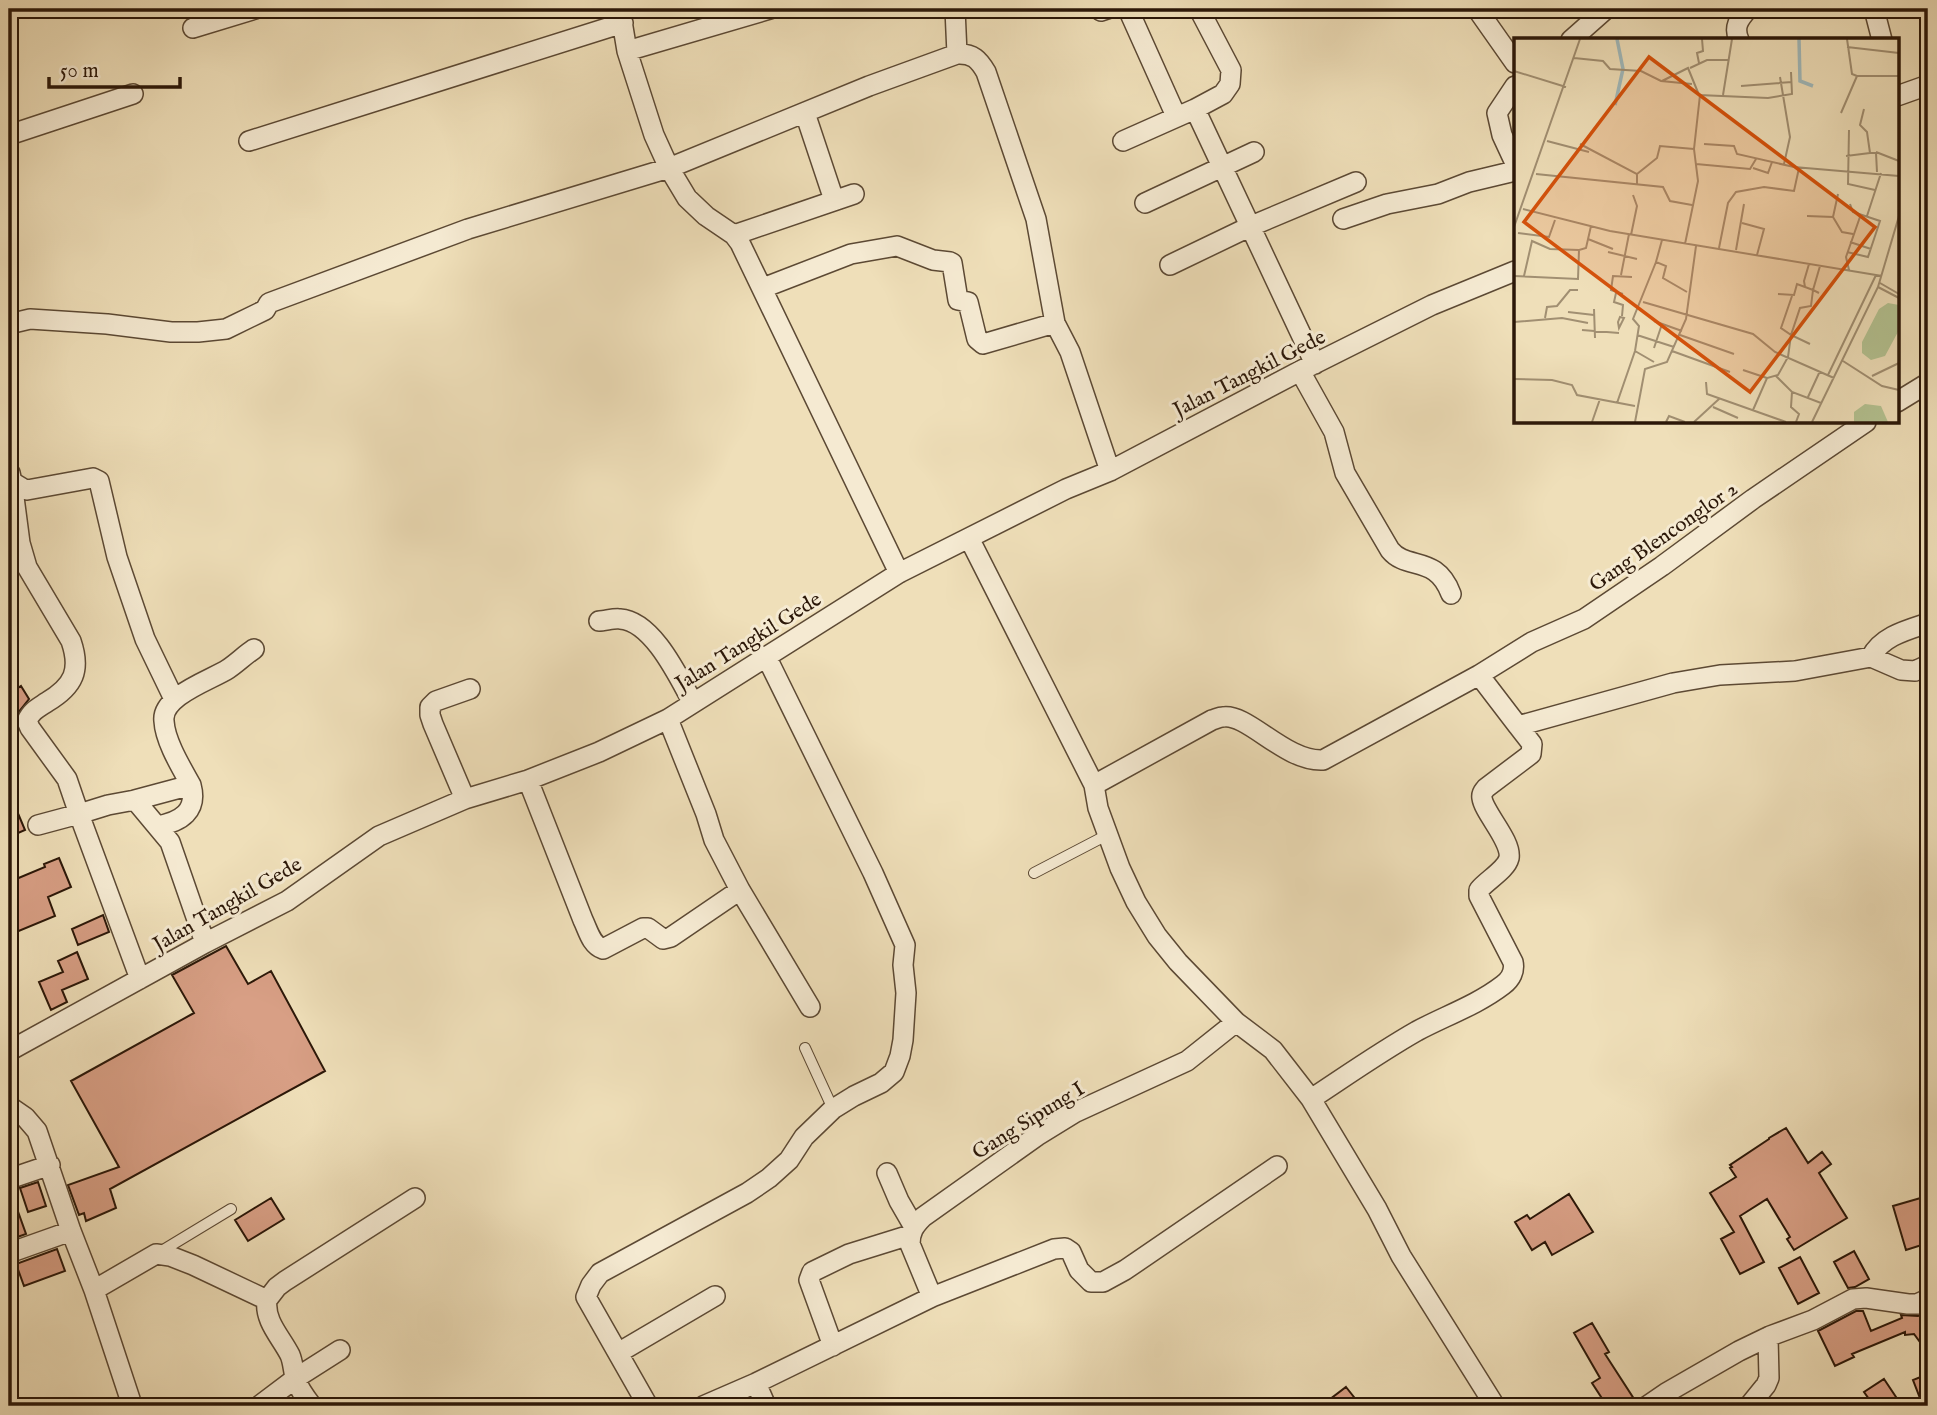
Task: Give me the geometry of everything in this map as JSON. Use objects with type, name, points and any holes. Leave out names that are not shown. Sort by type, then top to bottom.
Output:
[{"type":"street","points":[[193,28],[256,9]]},
{"type":"street","points":[[627,51],[766,9]]},
{"type":"street","points":[[955,9],[957,54]]},
{"type":"street","points":[[1128,9],[1176,117]]},
{"type":"street","points":[[1123,141],[1223,94],[1230,83],[1231,71],[1199,9]]},
{"type":"street","points":[[1477,9],[1514,62]]},
{"type":"street","points":[[1573,38],[1606,9]]},
{"type":"street","points":[[1738,38],[1736,25],[1748,9]]},
{"type":"street","points":[[1874,9],[1881,38]]},
{"type":"street","points":[[249,141],[621,16],[627,51],[654,135],[669,168],[687,198],[706,216],[734,235],[740,243],[899,573]]},
{"type":"street","points":[[9,324],[30,318],[171,332],[226,329],[265,310],[269,303],[468,229],[669,168],[869,86],[966,53],[975,57],[986,72],[1036,219],[1055,323],[1070,352],[1110,471]]},
{"type":"street","points":[[1898,96],[1928,85]]},
{"type":"street","points":[[1514,88],[1497,113],[1502,135],[1514,161]]},
{"type":"street","points":[[9,135],[133,94]]},
{"type":"street","points":[[1195,109],[1249,227],[1334,432],[1345,473],[1395,556],[1433,569],[1447,583],[1451,594]]},
{"type":"street","points":[[805,113],[834,200]]},
{"type":"street","points":[[1145,203],[1254,152]]},
{"type":"street","points":[[1343,219],[1387,204],[1438,194],[1514,171]]},
{"type":"street","points":[[1170,265],[1249,227],[1356,183]]},
{"type":"street","points":[[734,235],[854,194]]},
{"type":"street","points":[[763,288],[851,254],[897,246],[933,260],[951,262],[957,300],[968,302],[980,343],[1055,323]]},
{"type":"street","name":"Jalan Tangkil Gede","points":[[9,1051],[287,901],[379,836],[465,799],[528,780],[599,752],[668,719],[899,573],[1066,489],[1110,471],[1432,305],[1514,271]]},
{"type":"street","points":[[1898,401],[1928,383]]},
{"type":"street","name":"Gang Blenconglor 2","points":[[1094,785],[1212,720],[1225,716],[1238,719],[1284,749],[1310,761],[1324,760],[1479,675],[1532,642],[1573,625],[1595,612],[1863,424]]},
{"type":"street","points":[[10,478],[27,490],[93,478],[99,481],[117,557],[141,627],[174,699]]},
{"type":"street","points":[[10,478],[20,543],[27,567],[71,640],[76,666],[67,688],[32,711],[27,721],[67,779],[140,979]]},
{"type":"street","points":[[969,538],[1094,785],[1107,835],[1131,891],[1157,936],[1178,962],[1236,1022],[1273,1051],[1311,1099],[1377,1209],[1401,1256],[1495,1406]]},
{"type":"street","points":[[599,621],[621,619],[633,623],[652,638],[666,654],[693,703]]},
{"type":"street","points":[[1871,657],[1875,648],[1885,641],[1928,623]]},
{"type":"street","points":[[157,826],[177,820],[189,810],[194,795],[178,762],[163,719],[174,699],[229,669],[254,649]]},
{"type":"street","points":[[648,1406],[586,1297],[591,1285],[600,1273],[747,1194],[769,1178],[789,1160],[804,1137],[834,1109],[881,1083],[894,1072],[900,1056],[905,1016],[905,945],[873,873],[766,656]]},
{"type":"street","points":[[1518,726],[1673,683],[1720,675],[1795,671],[1871,657],[1901,670],[1915,671],[1928,665]]},
{"type":"street","points":[[1311,1099],[1396,1043],[1457,1013],[1504,984],[1515,969],[1479,896],[1479,890],[1502,869],[1509,853],[1482,799],[1482,793],[1531,754],[1532,744],[1479,675]]},
{"type":"street","points":[[465,799],[433,724],[430,707],[436,701],[470,689]]},
{"type":"street","points":[[668,719],[714,840],[740,890],[810,1007]]},
{"type":"street","points":[[528,780],[583,919],[598,947],[603,948],[643,928],[648,928],[663,939],[671,937],[740,890]]},
{"type":"street","points":[[38,825],[191,785]]},
{"type":"street","points":[[135,800],[170,842],[205,943]]},
{"type":"street","name":"Gang Sipung I","points":[[912,1231],[923,1217],[1059,1122],[1196,1056],[1236,1022]]},
{"type":"street","points":[[9,1106],[25,1117],[37,1132],[94,1290],[131,1406]]},
{"type":"street","points":[[9,1179],[50,1165]]},
{"type":"street","points":[[703,1406],[757,1383],[932,1297],[1054,1250],[1065,1248],[1071,1252],[1079,1270],[1091,1282],[1103,1282],[1125,1270],[1277,1166]]},
{"type":"street","points":[[887,1173],[912,1231],[910,1244],[932,1297]]},
{"type":"street","points":[[312,1406],[301,1392],[293,1362],[270,1322],[265,1309],[267,1300],[276,1287],[415,1198]]},
{"type":"street","points":[[9,1253],[71,1231]]},
{"type":"street","points":[[833,1346],[809,1280],[812,1272],[849,1254],[912,1231]]},
{"type":"street","points":[[94,1290],[156,1254],[193,1265],[267,1300]]},
{"type":"street","points":[[618,1353],[715,1296]]},
{"type":"street","points":[[1647,1406],[1768,1337],[1813,1320],[1853,1299],[1917,1304],[1928,1299]]},
{"type":"street","points":[[1748,1406],[1766,1385],[1769,1377],[1768,1337]]},
{"type":"street","points":[[259,1406],[340,1350]]},
{"type":"street","points":[[757,1383],[766,1406]]},
{"type":"lane","points":[[1034,873],[1107,835]]},
{"type":"lane","points":[[805,1048],[834,1109]]},
{"type":"lane","points":[[156,1254],[231,1209]]},
{"type":"building","points":[[21,686],[29,699],[17,714],[9,719],[9,694]]},
{"type":"building","points":[[9,792],[25,830],[9,837]]},
{"type":"building","points":[[59,858],[71,887],[48,897],[55,916],[9,935],[9,882]]},
{"type":"building","points":[[103,915],[109,932],[78,945],[72,929]]},
{"type":"building","points":[[226,946],[248,984],[271,971],[325,1071],[110,1189],[116,1208],[86,1221],[84,1213],[79,1215],[68,1185],[119,1167],[71,1081],[194,1013],[172,975]]},
{"type":"building","points":[[77,952],[88,979],[62,990],[67,1002],[51,1010],[39,982],[63,972],[58,961]]},
{"type":"building","points":[[1786,1128],[1808,1163],[1822,1152],[1831,1164],[1819,1173],[1847,1218],[1794,1250],[1787,1239],[1790,1237],[1767,1199],[1740,1216],[1764,1262],[1740,1274],[1721,1239],[1734,1232],[1710,1193],[1736,1177],[1730,1165]]},
{"type":"building","points":[[38,1182],[46,1206],[28,1212],[20,1188]]},
{"type":"building","points":[[9,1192],[26,1234],[9,1240]]},
{"type":"building","points":[[1569,1194],[1593,1232],[1552,1255],[1545,1242],[1532,1250],[1515,1222],[1527,1215],[1530,1219]]},
{"type":"building","points":[[1924,1197],[1928,1212],[1925,1217],[1928,1243],[1906,1250],[1893,1206]]},
{"type":"building","points":[[271,1198],[284,1219],[248,1241],[235,1220]]},
{"type":"building","points":[[57,1249],[65,1271],[24,1286],[16,1264]]},
{"type":"building","points":[[1854,1251],[1869,1279],[1848,1288],[1834,1262]]},
{"type":"building","points":[[1800,1257],[1819,1293],[1798,1304],[1779,1268]]},
{"type":"building","points":[[1856,1311],[1863,1311],[1871,1331],[1902,1318],[1901,1315],[1918,1316],[1928,1312],[1928,1353],[1914,1334],[1905,1335],[1905,1332],[1852,1354],[1854,1357],[1835,1366],[1818,1331]]},
{"type":"building","points":[[1592,1323],[1609,1352],[1605,1354],[1636,1402],[1635,1406],[1607,1406],[1592,1383],[1600,1378],[1574,1333]]},
{"type":"building","points":[[1928,1374],[1928,1406],[1923,1406],[1913,1380]]},
{"type":"building","points":[[1884,1379],[1902,1406],[1874,1406],[1864,1392]]},
{"type":"building","points":[[1346,1387],[1361,1406],[1321,1406]]}]
